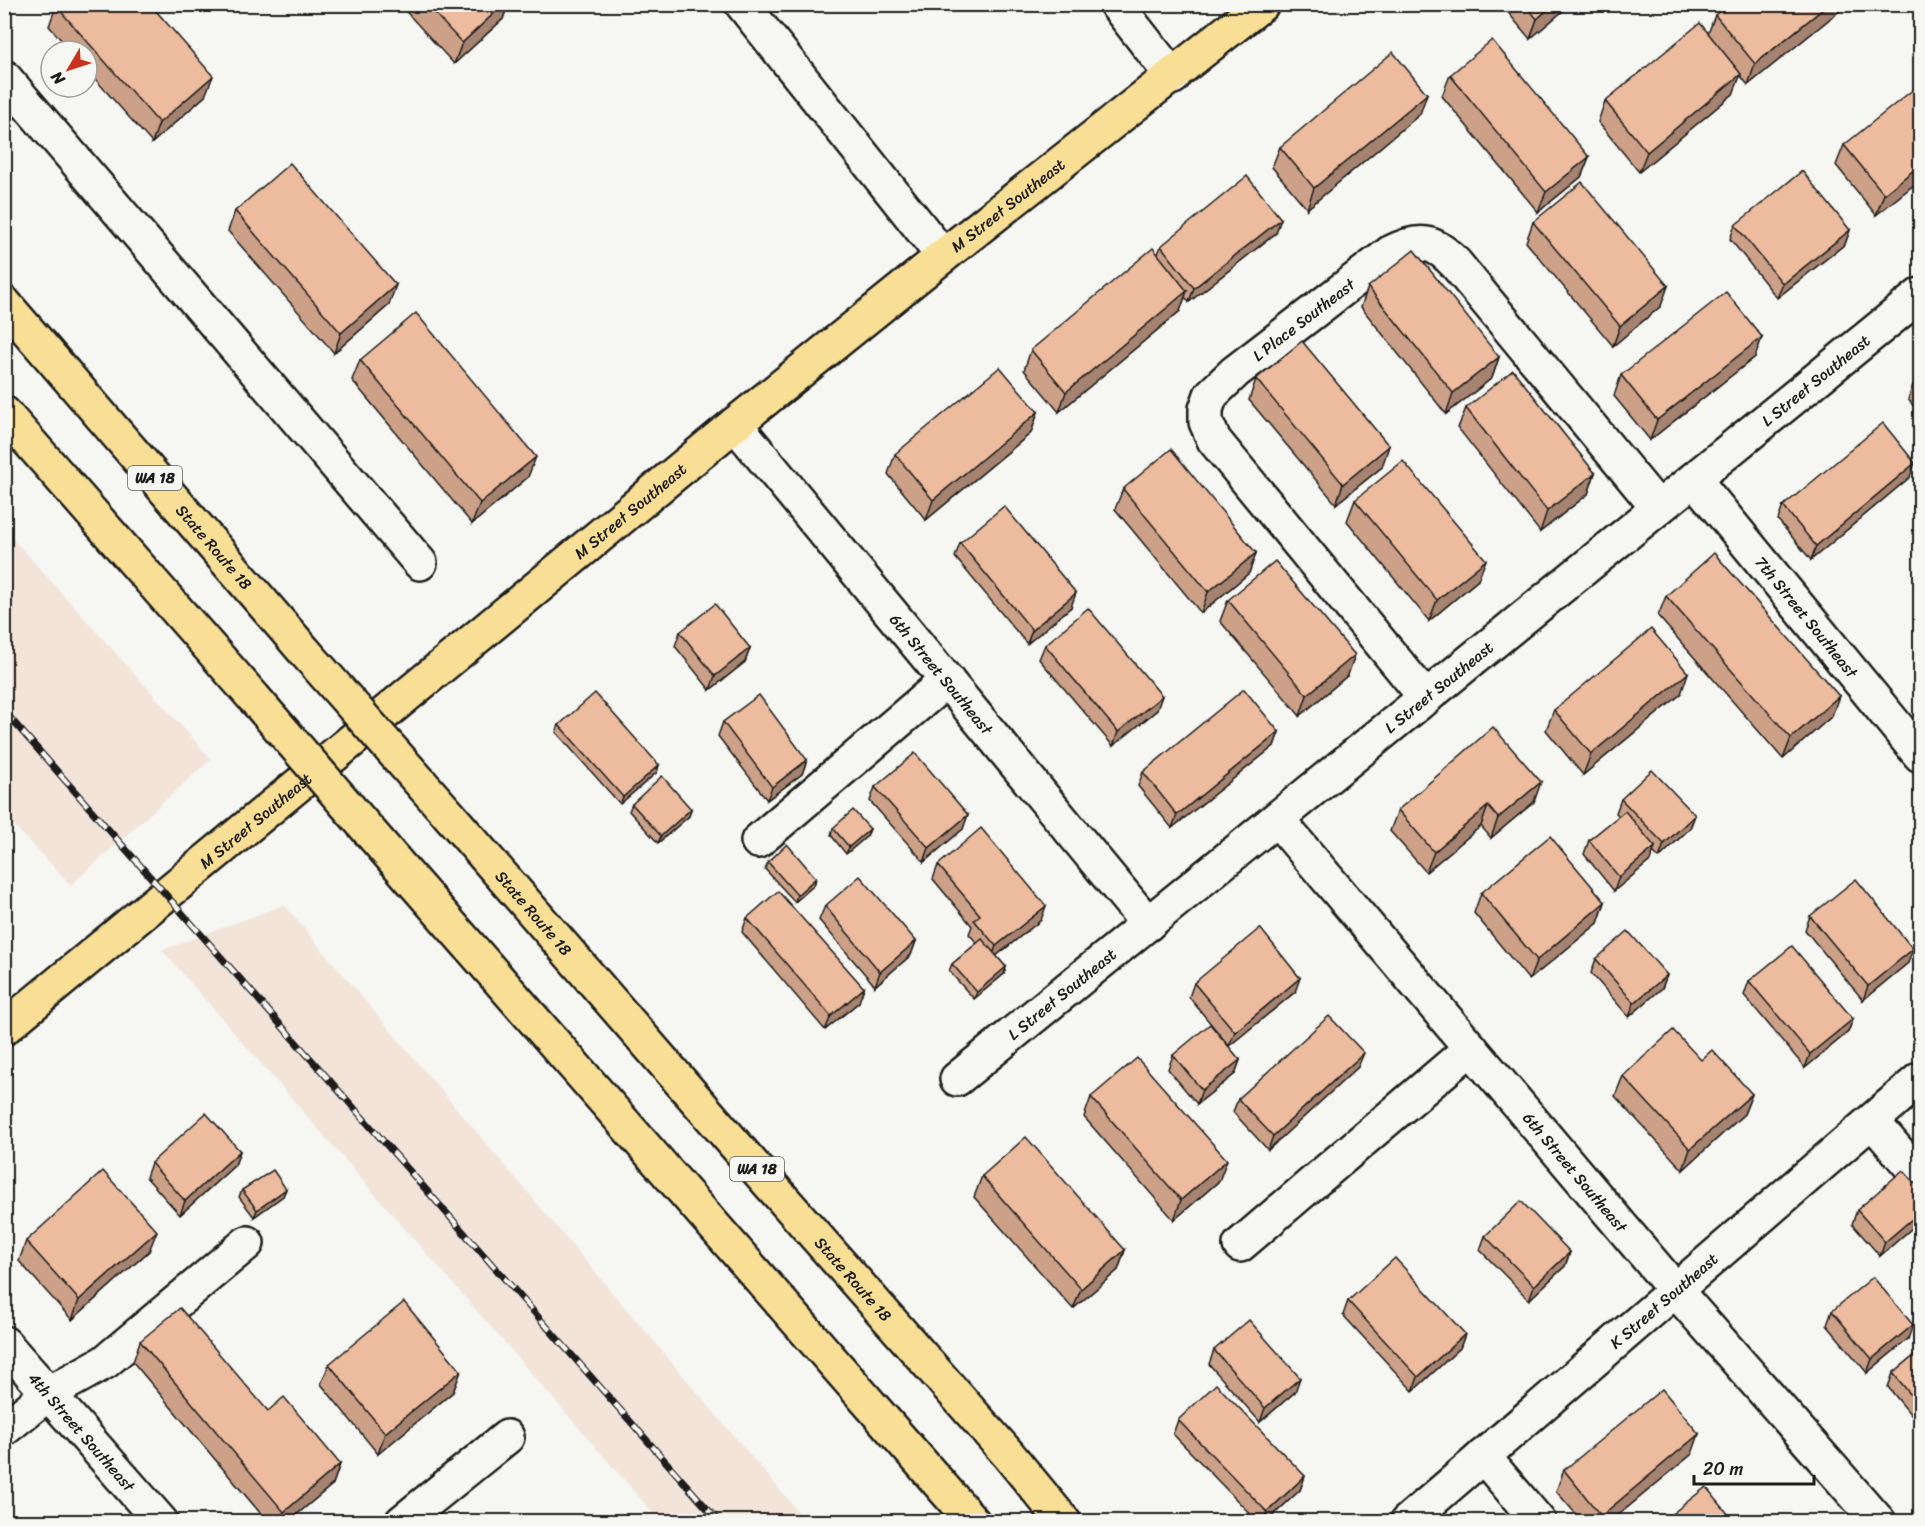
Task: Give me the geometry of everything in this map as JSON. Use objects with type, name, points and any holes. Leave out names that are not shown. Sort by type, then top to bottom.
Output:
[{"type":"main road","name":"M Street Southeast","points":[[4,1028],[735,424],[943,256],[1263,4]]},
{"type":"main road","name":"State Route 18","points":[[4,303],[305,652],[1008,1454],[1064,1521]]},
{"type":"main road","points":[[4,413],[974,1521]]},
{"type":"street","points":[[741,4],[943,256]]},
{"type":"street","points":[[1116,4],[1173,77]]},
{"type":"street","points":[[4,77],[420,563]]},
{"type":"street","name":"L Place Southeast","points":[[1426,698],[1214,440],[1206,422],[1206,409],[1211,395],[1235,372],[1390,253],[1411,244],[1422,242],[1432,245],[1445,252],[1456,264],[1659,508]]},
{"type":"street","name":"L Street Southeast","points":[[957,1079],[1920,295]]},
{"type":"street","name":"6th Street Southeast","points":[[735,424],[1148,924]]},
{"type":"street","name":"7th Street Southeast","points":[[1694,479],[1920,755]]},
{"type":"street","points":[[758,841],[947,680]]},
{"type":"street","name":"6th Street Southeast","points":[[1277,819],[1676,1291],[1879,1521]]},
{"type":"street","points":[[1240,1245],[1471,1048]]},
{"type":"street","name":"K Street Southeast","points":[[1407,1521],[1920,1079]]},
{"type":"street","points":[[1872,1121],[1920,1177]]},
{"type":"street","points":[[4,1429],[49,1393],[105,1362],[247,1243]]},
{"type":"street","name":"4th Street Southeast","points":[[4,1343],[161,1521]]},
{"type":"street","points":[[402,1521],[507,1437]]},
{"type":"street","points":[[1483,1456],[1539,1521]]},
{"type":"shaded area","points":[[4,529],[211,759],[71,885],[5,816]]},
{"type":"shaded area","points":[[284,905],[806,1521],[660,1521],[162,950]]},
{"type":"building","points":[[57,4],[150,4],[213,76],[159,123],[99,55],[99,39],[85,39],[56,6]]},
{"type":"building","points":[[426,4],[504,4],[462,43]]},
{"type":"building","points":[[1525,4],[1554,4],[1537,19]]},
{"type":"building","points":[[1727,4],[1829,4],[1755,64],[1715,15]]},
{"type":"building","points":[[1700,23],[1741,74],[1647,152],[1605,101]]},
{"type":"building","points":[[1492,40],[1589,157],[1546,192],[1450,75]]},
{"type":"building","points":[[1393,52],[1427,94],[1314,188],[1280,147]]},
{"type":"building","points":[[1920,84],[1920,165],[1884,194],[1844,145]]},
{"type":"building","points":[[290,163],[396,285],[341,333],[235,211]]},
{"type":"building","points":[[1802,171],[1850,230],[1783,284],[1735,225]]},
{"type":"building","points":[[1247,176],[1281,219],[1194,288],[1161,246]]},
{"type":"building","points":[[1582,182],[1668,286],[1620,326],[1533,222]]},
{"type":"building","points":[[1153,248],[1187,291],[1066,392],[1031,350]]},
{"type":"building","points":[[1414,250],[1499,357],[1453,393],[1368,287]]},
{"type":"building","points":[[1726,292],[1762,337],[1657,420],[1621,375]]},
{"type":"building","points":[[416,313],[536,457],[480,503],[360,360]]},
{"type":"building","points":[[1302,341],[1389,446],[1343,484],[1256,379]]},
{"type":"building","points":[[1000,367],[1038,412],[933,500],[895,454]]},
{"type":"building","points":[[1513,370],[1595,473],[1547,511],[1466,408]]},
{"type":"building","points":[[1920,378],[1920,394],[1913,385]]},
{"type":"building","points":[[1883,423],[1915,463],[1816,546],[1783,506]]},
{"type":"building","points":[[1171,449],[1256,553],[1208,592],[1123,489]]},
{"type":"building","points":[[1403,461],[1486,560],[1437,600],[1355,500]]},
{"type":"building","points":[[1004,506],[1076,593],[1032,630],[960,543]]},
{"type":"building","points":[[1714,553],[1839,696],[1791,738],[1666,596]]},
{"type":"building","points":[[1275,561],[1355,655],[1307,695],[1228,600]]},
{"type":"building","points":[[715,604],[750,648],[715,676],[680,632]]},
{"type":"building","points":[[1088,608],[1162,696],[1118,732],[1045,645]]},
{"type":"building","points":[[1651,629],[1688,673],[1591,754],[1554,710]]},
{"type":"building","points":[[1244,689],[1279,732],[1177,815],[1143,772]]},
{"type":"building","points":[[595,693],[659,765],[623,797],[559,725]]},
{"type":"building","points":[[759,695],[807,760],[772,787],[723,722]]},
{"type":"building","points":[[1493,727],[1541,782],[1498,818],[1488,806],[1434,852],[1398,810]]},
{"type":"building","points":[[915,753],[968,815],[929,848],[875,787]]},
{"type":"building","points":[[1652,770],[1695,815],[1664,844],[1621,799]]},
{"type":"building","points":[[662,776],[691,809],[661,836],[632,804]]},
{"type":"building","points":[[853,810],[870,829],[849,847],[833,828]]},
{"type":"building","points":[[1625,811],[1655,847],[1619,877],[1589,840]]},
{"type":"building","points":[[981,828],[1046,906],[996,946],[974,920],[980,915],[938,865]]},
{"type":"building","points":[[1550,836],[1605,902],[1537,960],[1481,893]]},
{"type":"building","points":[[787,844],[816,878],[797,895],[768,862]]},
{"type":"building","points":[[860,876],[916,941],[880,972],[825,906]]},
{"type":"building","points":[[1856,879],[1913,949],[1868,986],[1810,916]]},
{"type":"building","points":[[778,891],[864,988],[831,1016],[747,918]]},
{"type":"building","points":[[1260,928],[1300,978],[1235,1032],[1194,983]]},
{"type":"building","points":[[1628,931],[1667,975],[1634,1003],[1596,959]]},
{"type":"building","points":[[982,939],[1006,967],[977,992],[952,964]]},
{"type":"building","points":[[1792,946],[1853,1019],[1810,1054],[1749,981]]},
{"type":"building","points":[[1329,1016],[1364,1053],[1273,1136],[1238,1099]]},
{"type":"building","points":[[1210,1024],[1240,1060],[1202,1090],[1173,1055]]},
{"type":"building","points":[[1673,1030],[1701,1060],[1712,1050],[1752,1094],[1690,1149],[1623,1076]]},
{"type":"building","points":[[1137,1058],[1227,1160],[1181,1200],[1091,1097]]},
{"type":"building","points":[[206,1113],[240,1151],[185,1201],[151,1163]]},
{"type":"building","points":[[1026,1137],[1125,1250],[1081,1289],[982,1176]]},
{"type":"building","points":[[273,1170],[286,1189],[257,1210],[242,1190]]},
{"type":"building","points":[[1903,1170],[1920,1189],[1920,1212],[1885,1242],[1857,1210]]},
{"type":"building","points":[[103,1171],[157,1231],[79,1300],[26,1241]]},
{"type":"building","points":[[1521,1201],[1570,1252],[1534,1286],[1485,1236]]},
{"type":"building","points":[[1395,1258],[1465,1334],[1418,1377],[1348,1301]]},
{"type":"building","points":[[1873,1277],[1913,1325],[1872,1359],[1832,1311]]},
{"type":"building","points":[[404,1302],[461,1371],[385,1433],[329,1364]]},
{"type":"building","points":[[180,1308],[268,1411],[284,1397],[340,1464],[284,1512],[140,1341]]},
{"type":"building","points":[[1249,1320],[1300,1378],[1265,1408],[1214,1350]]},
{"type":"building","points":[[1920,1351],[1920,1406],[1893,1373]]},
{"type":"building","points":[[1216,1384],[1305,1476],[1267,1512],[1178,1420]]},
{"type":"building","points":[[1662,1389],[1699,1434],[1601,1516],[1564,1470]]},
{"type":"building","points":[[1706,1487],[1734,1521],[1663,1521]]},
{"type":"railway","points":[[4,711],[719,1522]]}]
